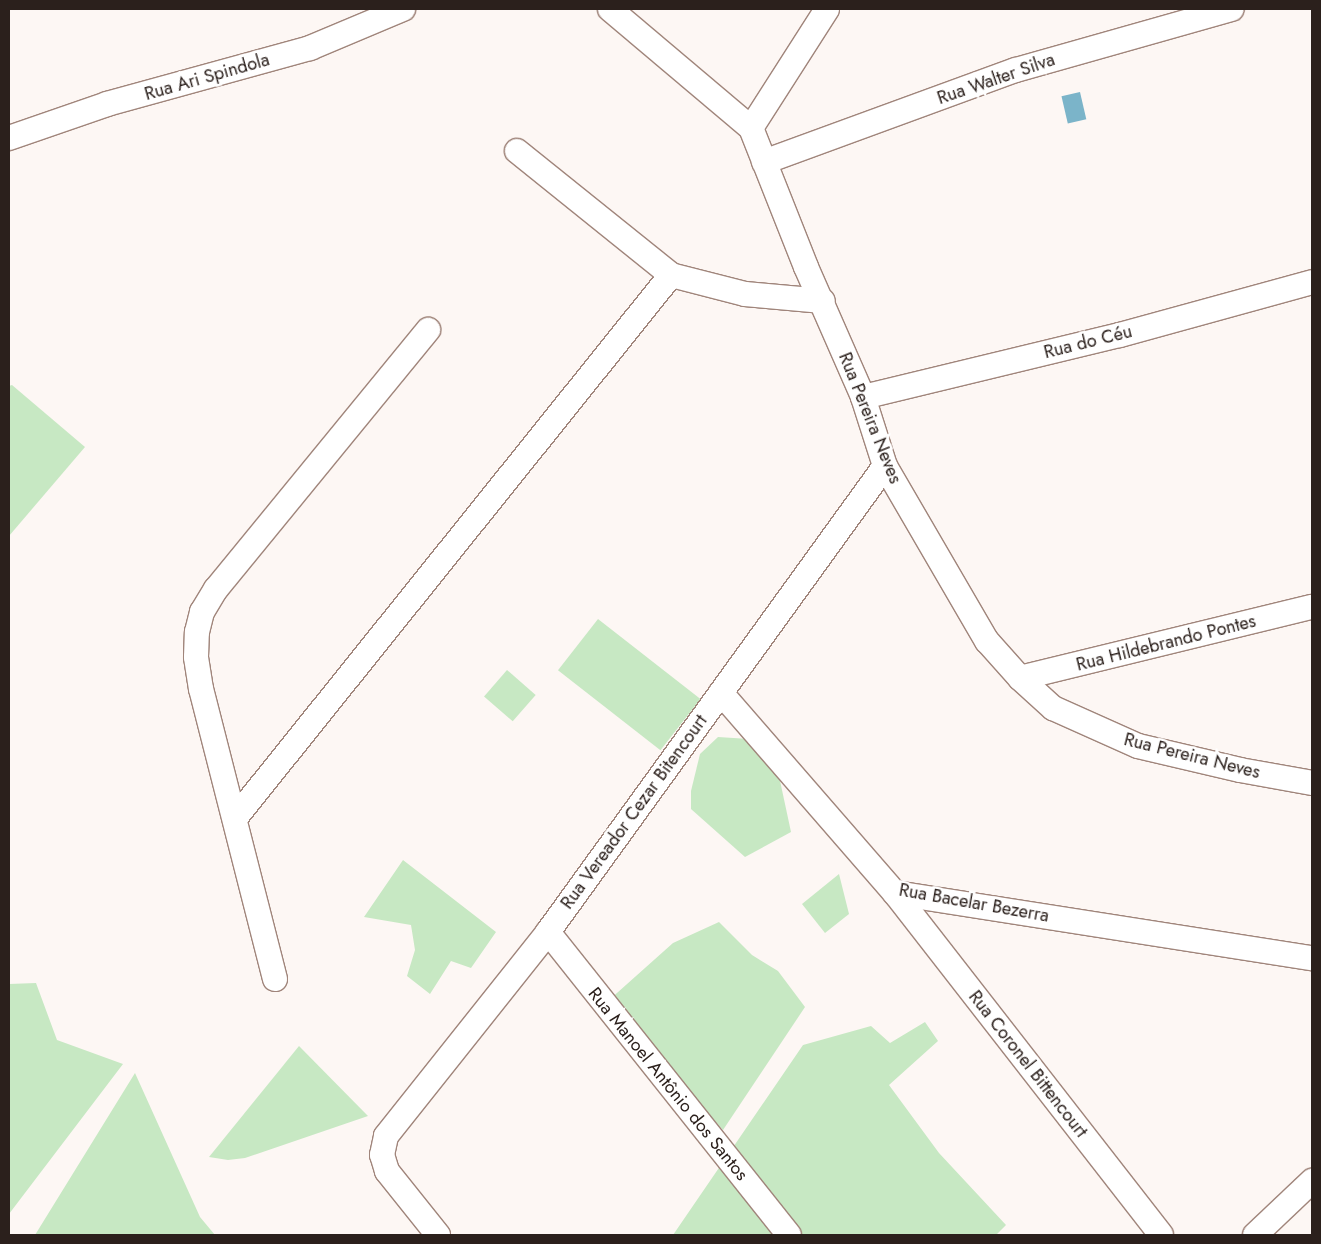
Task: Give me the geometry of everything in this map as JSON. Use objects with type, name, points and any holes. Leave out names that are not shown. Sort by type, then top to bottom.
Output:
[{"type":"street","name":"Rua Ari Spindola","points":[[9,138],[107,104],[310,48],[403,9]]},
{"type":"street","name":"Rua Pereira Neves","points":[[610,9],[751,128],[806,267],[823,300],[863,397],[885,466],[987,640],[1020,678],[1053,708],[1138,746],[1240,770],[1312,783]]},
{"type":"street","points":[[751,128],[826,9]]},
{"type":"street","name":"Rua Walter Silva","points":[[764,162],[1016,70],[1232,9]]},
{"type":"street","points":[[517,151],[671,275],[745,294],[823,300]]},
{"type":"street","points":[[236,818],[671,275]]},
{"type":"street","name":"Rua do Céu","points":[[863,397],[1120,335],[1312,282]]},
{"type":"street","points":[[275,979],[236,818],[201,689],[196,657],[202,612],[216,589],[309,471],[428,330]]},
{"type":"street","name":"Rua Vereador Cezar Bitencourt","points":[[438,1235],[387,1171],[382,1155],[386,1136],[397,1119],[548,932],[885,466]]},
{"type":"street","name":"Rua Hildebrando Pontes","points":[[1020,678],[1312,607]]},
{"type":"street","name":"Rua Bacelar Bezerra","points":[[721,693],[895,893],[1312,958]]},
{"type":"street","name":"Rua Coronel Bittencourt","points":[[895,893],[1161,1235]]},
{"type":"street","name":"Rua Manoel Antônio dos Santos","points":[[548,932],[789,1235]]},
{"type":"street","points":[[1255,1235],[1312,1181]]},
{"type":"green space","points":[[12,385],[85,447],[9,536],[9,386]]},
{"type":"green space","points":[[598,619],[700,699],[660,750],[558,670]]},
{"type":"green space","points":[[507,670],[536,695],[513,721],[484,696]]},
{"type":"green space","points":[[718,737],[749,739],[779,776],[791,832],[745,857],[691,809],[691,791],[700,754]]},
{"type":"green space","points":[[403,860],[496,932],[471,968],[451,961],[430,994],[407,976],[415,950],[411,925],[364,917]]},
{"type":"green space","points":[[839,874],[849,914],[825,933],[802,904]]},
{"type":"green space","points":[[719,922],[752,955],[778,971],[805,1007],[723,1130],[608,1001],[673,943]]},
{"type":"green space","points":[[36,983],[57,1040],[123,1064],[9,1214],[9,984]]},
{"type":"green space","points":[[925,1022],[938,1041],[889,1085],[939,1153],[1006,1225],[996,1235],[673,1235],[803,1045],[871,1026],[890,1043]]},
{"type":"green space","points":[[299,1046],[368,1116],[245,1158],[228,1160],[209,1157]]},
{"type":"green space","points":[[135,1073],[200,1217],[215,1235],[35,1235]]},
{"type":"water","points":[[1080,92],[1086,119],[1068,124],[1061,96]]}]
